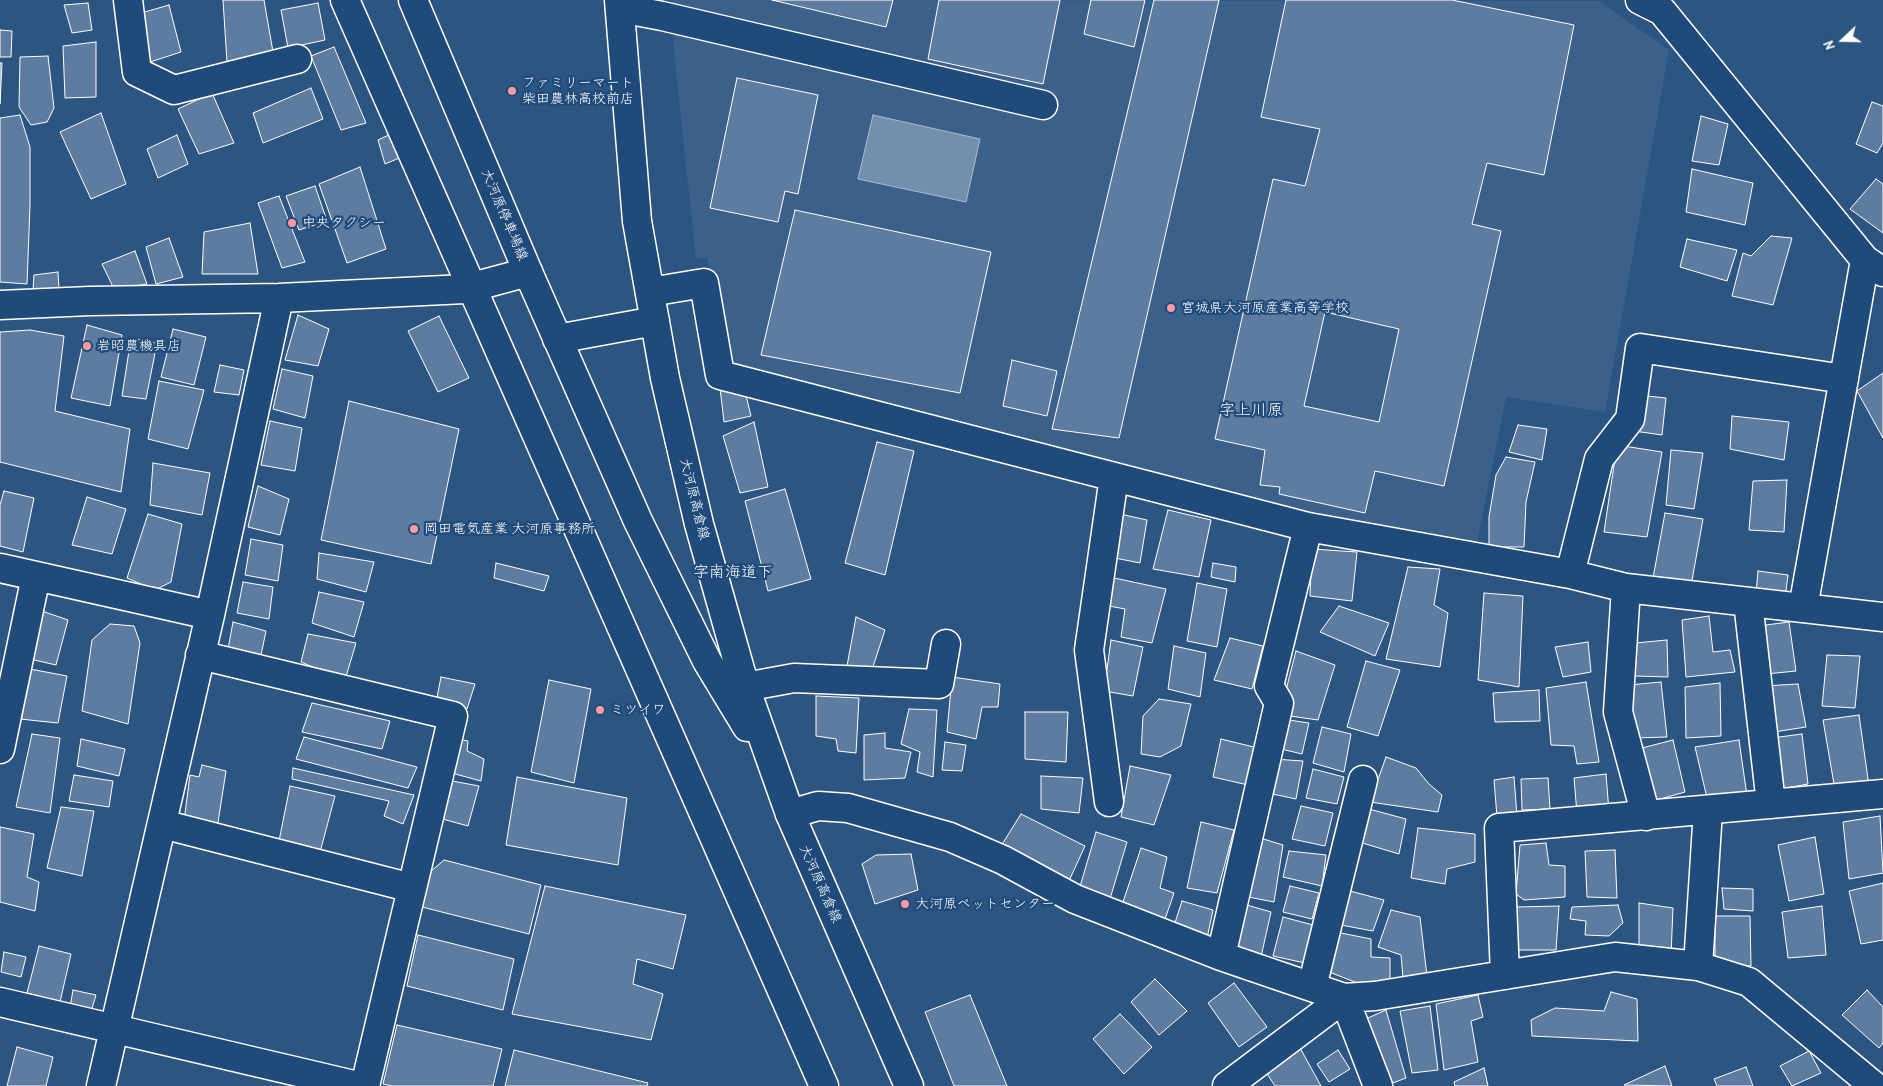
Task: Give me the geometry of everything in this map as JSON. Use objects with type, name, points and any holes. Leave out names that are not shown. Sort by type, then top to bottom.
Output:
[{"type":"street","points":[[128,0],[137,72],[174,90],[297,58]]},
{"type":"street","points":[[345,0],[824,1086]]},
{"type":"street","name":"大河原停車場線","points":[[413,0],[528,272],[638,521],[707,661],[775,773]]},
{"type":"street","points":[[1640,0],[1662,11],[1874,266],[1844,379],[1803,608]]},
{"type":"street","points":[[619,4],[662,16],[1043,105]]},
{"type":"street","name":"大河原高倉線","points":[[619,4],[637,221],[669,397],[699,524],[745,687],[790,814],[909,1086]]},
{"type":"street","points":[[0,305],[90,301],[279,298],[472,287],[528,272]]},
{"type":"street","points":[[650,292],[704,283],[720,375],[1308,527],[1570,574],[1626,588],[1883,617]]},
{"type":"street","points":[[101,1086],[210,615],[279,298]]},
{"type":"street","points":[[557,339],[655,321]]},
{"type":"street","points":[[1570,574],[1599,459],[1630,419],[1640,348],[1844,379]]},
{"type":"street","points":[[1109,802],[1089,650],[1114,477]]},
{"type":"street","points":[[1221,956],[1279,703],[1269,686],[1308,527]]},
{"type":"street","points":[[0,568],[210,615]]},
{"type":"street","points":[[0,749],[36,576]]},
{"type":"street","points":[[1626,588],[1618,712],[1646,816]]},
{"type":"street","points":[[1748,602],[1771,804]]},
{"type":"street","points":[[745,687],[794,678],[939,684],[946,644]]},
{"type":"street","points":[[200,655],[453,716],[365,1086]]},
{"type":"street","points":[[1312,986],[1363,780]]},
{"type":"street","points":[[1505,975],[1500,828],[1883,794]]},
{"type":"street","points":[[790,814],[818,806],[848,808],[950,837],[1003,860],[1075,899],[1221,956],[1344,998],[1375,996],[1616,957],[1698,966],[1749,982],[1874,1086]]},
{"type":"street","points":[[1698,966],[1708,810]]},
{"type":"street","points":[[162,824],[412,888]]},
{"type":"street","points":[[1227,1086],[1344,998]]},
{"type":"street","points":[[1344,998],[1378,1086]]},
{"type":"street","points":[[0,1002],[358,1086]]},
{"type":"shaded area","name":"宮城県大河原産業高等学校","points":[[673,0],[1599,1],[1669,50],[1605,412],[1506,397],[1476,547],[1109,471],[739,375],[729,357],[707,257],[696,259],[674,52]]},
{"type":"shaded area","points":[[873,115],[980,139],[966,202],[858,179]]},
{"type":"building","points":[[223,0],[264,0],[273,52],[227,62]]},
{"type":"building","points":[[772,0],[893,0],[886,27]]},
{"type":"building","points":[[939,0],[1060,0],[1043,84],[928,59]]},
{"type":"building","points":[[1091,0],[1145,0],[1134,47],[1084,34]]},
{"type":"building","points":[[1154,0],[1219,0],[1119,438],[1052,429]]},
{"type":"building","points":[[1286,0],[1452,0],[1574,25],[1544,175],[1487,163],[1472,224],[1501,231],[1444,486],[1375,471],[1365,513],[1279,494],[1280,487],[1260,485],[1265,450],[1215,439],[1273,179],[1305,186],[1320,129],[1261,117]],"holes":[[[1325,312],[1399,329],[1379,422],[1304,406]]]},
{"type":"building","points":[[88,3],[92,30],[72,33],[64,5]]},
{"type":"building","points":[[318,3],[325,40],[288,48],[281,10]]},
{"type":"building","points":[[169,5],[181,52],[147,63],[138,14]]},
{"type":"building","points":[[0,30],[12,31],[11,57],[0,57]]},
{"type":"building","points":[[96,42],[96,97],[65,98],[63,46]]},
{"type":"building","points":[[334,47],[366,123],[341,130],[311,56]]},
{"type":"building","points":[[48,56],[54,108],[47,122],[31,125],[19,107],[20,57]]},
{"type":"building","points":[[0,63],[2,63],[0,104]]},
{"type":"building","points":[[737,78],[818,95],[798,194],[785,191],[778,222],[710,208]]},
{"type":"building","points":[[311,88],[323,119],[263,143],[253,113]]},
{"type":"building","points":[[212,93],[234,143],[199,154],[178,109]]},
{"type":"building","points":[[1872,102],[1883,106],[1883,143],[1877,153],[1856,144]]},
{"type":"building","points":[[101,113],[126,184],[91,199],[60,132]]},
{"type":"building","points":[[20,115],[30,147],[27,284],[0,282],[0,118]]},
{"type":"building","points":[[1701,116],[1728,124],[1719,165],[1692,161]]},
{"type":"building","points":[[395,132],[404,156],[385,164],[378,140]]},
{"type":"building","points":[[177,135],[188,164],[158,178],[147,149]]},
{"type":"building","points":[[360,167],[386,249],[347,263],[319,184]]},
{"type":"building","points":[[1692,169],[1753,183],[1745,225],[1686,212]]},
{"type":"building","points":[[1876,179],[1883,184],[1883,233],[1850,209]]},
{"type":"building","points":[[315,186],[327,221],[299,230],[286,196]]},
{"type":"building","points":[[279,196],[305,262],[282,268],[258,203]]},
{"type":"building","points":[[795,210],[991,252],[960,393],[761,355]]},
{"type":"building","points":[[250,223],[258,274],[202,274],[204,232]]},
{"type":"building","points":[[1771,236],[1792,238],[1773,305],[1732,296],[1743,253],[1751,256]]},
{"type":"building","points":[[169,238],[183,277],[156,284],[146,247]]},
{"type":"building","points":[[1687,239],[1737,250],[1727,281],[1680,267]]},
{"type":"building","points":[[135,251],[147,284],[114,289],[102,264]]},
{"type":"building","points":[[58,272],[59,290],[33,290],[34,275]]},
{"type":"building","points":[[298,315],[329,329],[318,366],[285,360]]},
{"type":"building","points":[[439,316],[469,378],[438,392],[408,331]]},
{"type":"building","points":[[87,325],[122,335],[110,406],[71,398]]},
{"type":"building","points":[[173,329],[206,337],[194,385],[161,377]]},
{"type":"building","points":[[30,330],[64,336],[55,411],[130,429],[121,492],[0,462],[0,332]]},
{"type":"building","points":[[131,338],[157,343],[146,399],[122,396]]},
{"type":"building","points":[[1012,360],[1057,371],[1047,416],[1003,406]]},
{"type":"building","points":[[220,365],[244,370],[239,395],[214,392]]},
{"type":"building","points":[[282,369],[313,376],[305,418],[273,409]]},
{"type":"building","points":[[1883,373],[1883,438],[1857,391]]},
{"type":"building","points":[[159,381],[204,390],[188,449],[148,439]]},
{"type":"building","points":[[720,388],[745,391],[751,416],[724,422]]},
{"type":"building","points":[[1638,395],[1666,398],[1662,435],[1634,431]]},
{"type":"building","points":[[349,401],[459,429],[431,564],[321,540]]},
{"type":"building","points":[[1732,416],[1789,422],[1784,460],[1730,449]]},
{"type":"building","points":[[270,421],[302,428],[295,471],[261,465]]},
{"type":"building","points":[[754,422],[768,487],[740,493],[723,436]]},
{"type":"building","points":[[1518,425],[1547,429],[1542,460],[1509,452]]},
{"type":"building","points":[[877,442],[914,451],[885,575],[845,563]]},
{"type":"building","points":[[1617,445],[1662,452],[1647,537],[1604,532]]},
{"type":"building","points":[[1671,450],[1703,453],[1694,509],[1666,505]]},
{"type":"building","points":[[1506,457],[1535,462],[1526,502],[1524,547],[1489,547],[1489,517],[1496,475]]},
{"type":"building","points":[[153,463],[210,473],[202,515],[150,505]]},
{"type":"building","points":[[1787,480],[1784,532],[1749,530],[1753,481]]},
{"type":"building","points":[[258,486],[289,499],[280,535],[248,527]]},
{"type":"building","points":[[785,489],[811,579],[768,591],[745,501]]},
{"type":"building","points":[[4,491],[34,498],[23,552],[0,546],[0,505]]},
{"type":"building","points":[[87,497],[126,509],[112,554],[72,545]]},
{"type":"building","points":[[1168,510],[1211,520],[1199,577],[1153,569]]},
{"type":"building","points":[[1665,513],[1703,519],[1691,586],[1653,578]]},
{"type":"building","points":[[148,514],[182,524],[171,582],[155,590],[127,578]]},
{"type":"building","points":[[1120,514],[1147,520],[1140,563],[1115,558]]},
{"type":"building","points":[[251,539],[283,545],[278,581],[245,575]]},
{"type":"building","points":[[1312,549],[1357,552],[1352,601],[1310,596]]},
{"type":"building","points":[[319,553],[374,562],[366,592],[317,579]]},
{"type":"building","points":[[496,563],[549,576],[544,591],[494,578]]},
{"type":"building","points":[[1213,563],[1236,567],[1235,582],[1211,577]]},
{"type":"building","points":[[1408,567],[1440,569],[1434,605],[1448,613],[1440,667],[1386,659]]},
{"type":"building","points":[[1758,571],[1788,575],[1785,598],[1756,593]]},
{"type":"building","points":[[1114,578],[1166,589],[1152,643],[1121,637],[1125,609],[1109,606]]},
{"type":"building","points":[[243,582],[273,587],[269,619],[237,613]]},
{"type":"building","points":[[1197,583],[1227,589],[1217,647],[1187,641]]},
{"type":"building","points":[[319,592],[364,602],[354,637],[312,623]]},
{"type":"building","points":[[1484,593],[1523,596],[1519,687],[1478,680]]},
{"type":"building","points":[[1339,606],[1389,623],[1375,656],[1320,632]]},
{"type":"building","points":[[39,610],[68,620],[56,665],[30,659]]},
{"type":"building","points":[[1709,616],[1713,652],[1730,650],[1735,672],[1686,677],[1682,620]]},
{"type":"building","points":[[856,617],[885,630],[871,673],[847,666]]},
{"type":"building","points":[[233,622],[266,631],[260,660],[227,655]]},
{"type":"building","points":[[1789,622],[1796,671],[1766,674],[1758,626]]},
{"type":"building","points":[[110,624],[134,626],[140,643],[128,724],[82,711],[92,640]]},
{"type":"building","points":[[308,634],[356,643],[345,680],[301,662]]},
{"type":"building","points":[[1230,638],[1263,646],[1252,689],[1214,680]]},
{"type":"building","points":[[1111,640],[1143,647],[1133,696],[1104,691]]},
{"type":"building","points":[[1667,640],[1668,677],[1635,676],[1635,643]]},
{"type":"building","points":[[1588,642],[1591,672],[1563,677],[1555,647]]},
{"type":"building","points":[[1174,646],[1206,653],[1200,697],[1168,689]]},
{"type":"building","points":[[1296,651],[1335,665],[1318,720],[1283,715],[1285,694]]},
{"type":"building","points":[[1827,655],[1860,656],[1855,708],[1822,706]]},
{"type":"building","points":[[1366,661],[1400,670],[1378,736],[1347,727]]},
{"type":"building","points":[[30,669],[67,676],[58,723],[20,719]]},
{"type":"building","points":[[441,677],[475,684],[467,709],[436,703]]},
{"type":"building","points":[[952,677],[1000,684],[998,707],[982,707],[976,739],[947,732]]},
{"type":"building","points":[[549,680],[591,689],[574,783],[531,772]]},
{"type":"building","points":[[1586,682],[1599,762],[1577,764],[1574,746],[1551,745],[1546,688]]},
{"type":"building","points":[[1661,682],[1667,737],[1634,738],[1629,685]]},
{"type":"building","points":[[1720,683],[1721,736],[1686,738],[1685,687]]},
{"type":"building","points":[[1798,684],[1806,727],[1774,732],[1764,686]]},
{"type":"building","points":[[1539,690],[1540,721],[1495,722],[1493,693]]},
{"type":"building","points":[[816,696],[859,698],[856,753],[838,751],[836,739],[816,736]]},
{"type":"building","points":[[1159,699],[1191,704],[1181,746],[1160,757],[1141,754],[1143,716]]},
{"type":"building","points":[[312,703],[390,721],[382,749],[302,732]]},
{"type":"building","points":[[909,709],[937,710],[933,777],[917,772],[920,752],[901,744]]},
{"type":"building","points":[[1025,712],[1068,712],[1066,762],[1025,759]]},
{"type":"building","points":[[1859,715],[1869,786],[1835,790],[1823,720]]},
{"type":"building","points":[[1282,719],[1309,723],[1302,754],[1273,747]]},
{"type":"building","points":[[1322,727],[1351,734],[1344,772],[1313,763]]},
{"type":"building","points":[[885,733],[885,748],[911,752],[905,778],[864,780],[864,735]]},
{"type":"building","points":[[32,734],[60,738],[50,813],[16,807]]},
{"type":"building","points":[[1802,734],[1808,784],[1781,789],[1772,738]]},
{"type":"building","points":[[304,737],[417,767],[408,788],[296,759]]},
{"type":"building","points":[[81,739],[125,749],[119,776],[77,766]]},
{"type":"building","points":[[458,739],[468,741],[467,751],[484,759],[481,781],[448,772]]},
{"type":"building","points":[[1221,739],[1258,748],[1248,785],[1213,777]]},
{"type":"building","points":[[1673,740],[1685,792],[1653,801],[1638,749]]},
{"type":"building","points":[[1739,740],[1747,796],[1707,798],[1695,747]]},
{"type":"building","points":[[945,742],[966,745],[962,771],[942,770]]},
{"type":"building","points":[[1386,757],[1416,768],[1429,784],[1442,795],[1438,812],[1370,802]]},
{"type":"building","points":[[1273,759],[1303,761],[1296,799],[1263,792]]},
{"type":"building","points":[[202,765],[226,771],[217,829],[184,821],[190,775],[199,777]]},
{"type":"building","points":[[1130,766],[1171,775],[1154,825],[1121,817]]},
{"type":"building","points":[[293,768],[414,795],[403,824],[384,816],[389,801],[292,779]]},
{"type":"building","points":[[1313,769],[1344,777],[1337,804],[1306,798]]},
{"type":"building","points":[[1606,774],[1609,812],[1577,814],[1574,778]]},
{"type":"building","points":[[74,775],[113,781],[109,807],[69,801]]},
{"type":"building","points":[[1041,776],[1083,778],[1079,813],[1041,809]]},
{"type":"building","points":[[517,777],[627,798],[618,865],[506,845]]},
{"type":"building","points":[[1514,777],[1517,816],[1497,817],[1494,780]]},
{"type":"building","points":[[1548,778],[1550,809],[1522,810],[1521,779]]},
{"type":"building","points":[[447,780],[479,786],[468,826],[439,818]]},
{"type":"building","points":[[290,786],[335,796],[319,856],[278,846]]},
{"type":"building","points":[[1301,806],[1333,813],[1325,846],[1292,839]]},
{"type":"building","points":[[61,807],[94,811],[82,876],[47,868]]},
{"type":"building","points":[[1369,809],[1406,819],[1399,854],[1359,842]]},
{"type":"building","points":[[1021,814],[1085,846],[1069,881],[1001,846]]},
{"type":"building","points":[[1880,816],[1883,873],[1849,879],[1843,822]]},
{"type":"building","points":[[1201,822],[1234,830],[1217,893],[1187,888]]},
{"type":"building","points":[[0,827],[34,834],[27,877],[39,882],[35,911],[0,902]]},
{"type":"building","points":[[1418,828],[1475,834],[1475,862],[1447,869],[1445,884],[1411,878]]},
{"type":"building","points":[[1096,832],[1127,842],[1110,899],[1079,890]]},
{"type":"building","points":[[1257,837],[1283,845],[1274,902],[1243,896]]},
{"type":"building","points":[[1815,837],[1824,894],[1789,901],[1778,845]]},
{"type":"building","points":[[1546,843],[1549,865],[1565,866],[1565,897],[1524,900],[1516,894],[1520,845]]},
{"type":"building","points":[[1141,848],[1167,857],[1160,888],[1174,893],[1163,925],[1121,908]]},
{"type":"building","points":[[1615,850],[1617,898],[1587,897],[1585,851]]},
{"type":"building","points":[[1289,851],[1326,855],[1322,886],[1283,877]]},
{"type":"building","points":[[911,854],[918,890],[875,904],[862,864],[876,855]]},
{"type":"building","points":[[444,860],[541,885],[529,934],[422,907],[430,872]]},
{"type":"building","points":[[1883,883],[1883,940],[1861,944],[1849,891]]},
{"type":"building","points":[[545,886],[686,915],[673,969],[637,959],[633,984],[663,994],[651,1040],[512,1014]]},
{"type":"building","points":[[1290,886],[1319,893],[1312,919],[1283,912]]},
{"type":"building","points":[[1722,888],[1753,889],[1753,911],[1724,909]]},
{"type":"building","points":[[1350,891],[1384,900],[1373,931],[1341,925]]},
{"type":"building","points":[[1182,901],[1213,910],[1206,943],[1173,929]]},
{"type":"building","points":[[1240,903],[1271,912],[1261,957],[1232,951]]},
{"type":"building","points":[[1639,903],[1673,908],[1671,955],[1639,951]]},
{"type":"building","points":[[1618,905],[1623,923],[1609,936],[1585,935],[1586,921],[1570,919],[1572,907]]},
{"type":"building","points":[[1559,906],[1556,950],[1518,950],[1516,907]]},
{"type":"building","points":[[1822,906],[1826,955],[1788,958],[1782,912]]},
{"type":"building","points":[[1391,910],[1420,917],[1427,976],[1403,978],[1401,955],[1378,947]]},
{"type":"building","points":[[1715,916],[1750,916],[1751,966],[1715,964]]},
{"type":"building","points":[[1283,917],[1313,925],[1305,963],[1273,956]]},
{"type":"building","points":[[1336,932],[1371,939],[1371,957],[1390,958],[1390,982],[1360,984],[1324,970]]},
{"type":"building","points":[[418,935],[514,959],[503,1010],[407,986]]},
{"type":"building","points":[[39,946],[71,954],[60,1002],[27,993]]},
{"type":"building","points":[[4,952],[26,957],[21,977],[1,972]]},
{"type":"building","points":[[1155,979],[1187,1011],[1159,1035],[1131,1002]]},
{"type":"building","points":[[1234,983],[1267,1027],[1239,1047],[1208,1003]]},
{"type":"building","points":[[73,990],[96,995],[91,1012],[70,1007]]},
{"type":"building","points":[[1867,990],[1883,1007],[1883,1043],[1879,1048],[1842,1015]]},
{"type":"building","points":[[1611,992],[1637,999],[1638,1041],[1532,1036],[1531,1020],[1555,1008],[1604,1011]]},
{"type":"building","points":[[970,995],[1007,1086],[954,1086],[925,1012]]},
{"type":"building","points":[[1478,995],[1483,1017],[1471,1021],[1478,1062],[1444,1070],[1436,1004]]},
{"type":"building","points":[[1430,1006],[1438,1070],[1412,1073],[1400,1011]]},
{"type":"building","points":[[1386,1010],[1406,1078],[1385,1086],[1359,1022]]},
{"type":"building","points":[[1120,1014],[1152,1047],[1124,1074],[1093,1039]]},
{"type":"building","points":[[397,1025],[502,1049],[493,1086],[392,1086],[383,1084]]},
{"type":"building","points":[[1299,1046],[1321,1086],[1275,1086],[1264,1069]]},
{"type":"building","points":[[17,1047],[53,1057],[46,1086],[7,1086]]},
{"type":"building","points":[[514,1050],[648,1083],[647,1086],[505,1086]]},
{"type":"building","points":[[1338,1050],[1350,1069],[1329,1082],[1317,1064]]},
{"type":"building","points":[[1809,1051],[1821,1073],[1792,1086],[1780,1066]]},
{"type":"building","points":[[1665,1066],[1672,1086],[1624,1085]]},
{"type":"building","points":[[1746,1067],[1753,1086],[1717,1086],[1714,1079]]},
{"type":"building","points":[[1484,1068],[1488,1086],[1455,1086],[1454,1082]]},
{"type":"place","name":"ファミリーマート 柴田農林高校前店","points":[[512,91]]},
{"type":"place","name":"中央タクシー","points":[[292,223]]},
{"type":"place","name":"宮城県大河原産業高等学校","points":[[1171,308]]},
{"type":"place","name":"岩昭農機具店","points":[[87,346]]},
{"type":"place","name":"岡田電気産業 大河原事務所","points":[[414,529]]},
{"type":"place","name":"ミツイワ","points":[[600,710]]},
{"type":"place","name":"大河原ペットセンター","points":[[905,904]]},
{"type":"district","name":"字上川原","points":[[1251,411]]},
{"type":"district","name":"字南海道下","points":[[733,573]]}]
